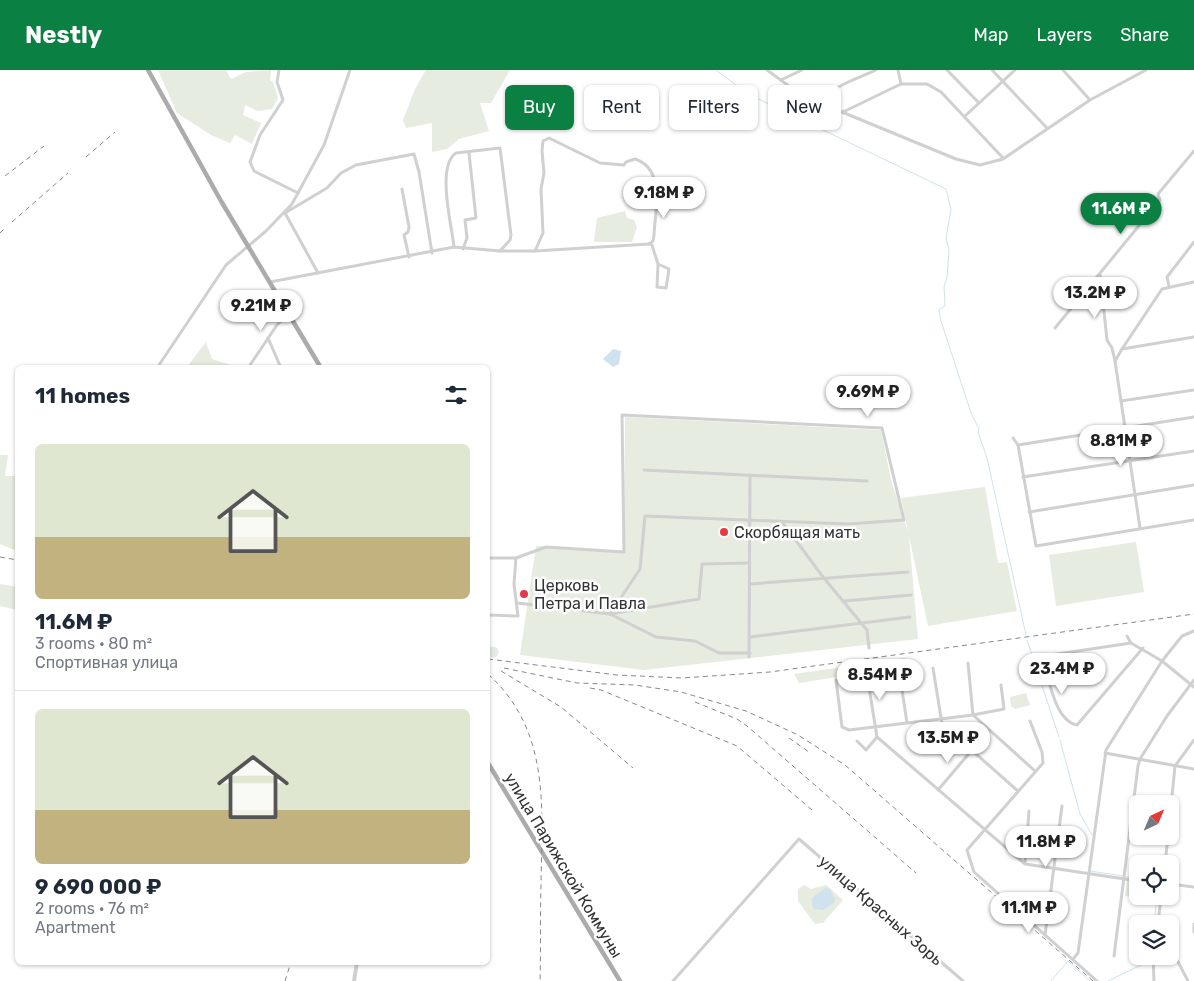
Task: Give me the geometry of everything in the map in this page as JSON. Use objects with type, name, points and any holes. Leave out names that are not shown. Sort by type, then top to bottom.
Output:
[{"type":"main road","points":[[148,70],[248,246],[319,365]]},
{"type":"main road","name":"улица Парижской Коммуны","points":[[490,766],[620,981]]},
{"type":"street","points":[[279,70],[276,82],[283,100],[260,135],[250,162],[254,171],[298,193]]},
{"type":"street","points":[[285,213],[324,145],[350,70]]},
{"type":"street","points":[[767,70],[790,85]]},
{"type":"street","points":[[781,80],[802,70]]},
{"type":"street","points":[[841,87],[876,70]]},
{"type":"street","points":[[898,70],[901,84]]},
{"type":"street","points":[[947,70],[979,103]]},
{"type":"street","points":[[992,70],[1047,128]]},
{"type":"street","points":[[965,116],[1016,70]]},
{"type":"street","points":[[1062,70],[1090,100]]},
{"type":"street","points":[[1133,70],[1137,75]]},
{"type":"street","points":[[842,112],[967,163],[985,164],[1004,159],[1090,100],[1146,70]]},
{"type":"street","points":[[842,112],[901,84],[918,82],[931,85],[965,116],[1004,159]]},
{"type":"street","points":[[270,282],[454,248],[535,251],[649,244],[653,241],[654,234],[657,183],[641,161],[630,160],[624,166],[611,166],[555,140],[545,139],[542,151],[544,172],[541,189],[543,233],[535,251]]},
{"type":"street","points":[[454,248],[445,172],[452,156],[500,148],[511,235],[510,240],[500,251]]},
{"type":"street","points":[[1056,328],[1160,200],[1158,194],[1194,151]]},
{"type":"street","points":[[464,249],[467,238],[465,220],[476,218],[469,152]]},
{"type":"street","points":[[159,365],[218,274],[285,213],[327,188],[341,173],[356,165],[414,154],[429,225],[432,252]]},
{"type":"street","points":[[402,189],[409,227],[408,232],[404,235],[409,257]]},
{"type":"street","points":[[285,213],[318,273]]},
{"type":"street","points":[[1169,286],[1167,277],[1194,242]]},
{"type":"street","points":[[649,244],[652,245],[658,264],[657,287],[666,288],[669,269],[658,264]]},
{"type":"street","points":[[1100,275],[1107,340],[1112,348],[1115,361],[1140,528]]},
{"type":"street","points":[[1115,361],[1162,290],[1169,286],[1194,282]]},
{"type":"street","points":[[251,365],[268,338],[288,314]]},
{"type":"street","points":[[1122,349],[1194,337]]},
{"type":"street","points":[[268,338],[280,365]]},
{"type":"street","points":[[1121,402],[1194,390]]},
{"type":"street","points":[[490,558],[516,558],[546,547],[624,552],[622,415],[882,428],[904,520],[848,524],[783,523],[645,516],[640,569],[610,614]]},
{"type":"street","points":[[1018,445],[1194,417]]},
{"type":"street","points":[[1013,438],[1018,445],[1036,546],[1194,520]]},
{"type":"street","points":[[1023,477],[1194,451]]},
{"type":"street","points":[[644,470],[867,480]]},
{"type":"street","points":[[610,614],[656,638],[695,642],[719,653],[749,655],[750,475]]},
{"type":"street","points":[[1029,512],[1194,485]]},
{"type":"street","points":[[783,523],[823,577],[845,601],[867,630],[869,648]]},
{"type":"street","points":[[490,615],[518,616],[514,584],[516,558]]},
{"type":"street","points":[[517,604],[610,614],[699,599],[702,564],[750,563]]},
{"type":"street","points":[[750,584],[908,572]]},
{"type":"street","points":[[845,601],[910,595]]},
{"type":"street","points":[[750,637],[910,617]]},
{"type":"street","points":[[1073,959],[1078,953],[1087,874],[1106,751],[1162,661],[1182,636],[1194,631]]},
{"type":"street","points":[[1127,636],[1131,643]]},
{"type":"street","points":[[1044,656],[1131,643],[1143,648],[1162,661],[1194,687]]},
{"type":"street","points":[[1046,671],[1057,708],[1073,724],[1077,725],[1143,648]]},
{"type":"street","points":[[968,663],[973,715],[1035,771]]},
{"type":"street","points":[[933,668],[942,724],[1018,790]]},
{"type":"street","points":[[899,670],[907,723]]},
{"type":"street","points":[[867,675],[877,737],[1025,864],[1129,880]]},
{"type":"street","points":[[836,680],[842,727],[844,729],[875,728],[1004,709],[1001,685]]},
{"type":"street","points":[[1114,956],[1140,759],[1194,680]]},
{"type":"street","points":[[1030,721],[1042,752],[1043,763],[967,850],[974,872],[1097,981]]},
{"type":"street","points":[[857,741],[866,750],[877,737]]},
{"type":"street","points":[[1173,795],[1176,766],[1194,740]]},
{"type":"street","points":[[938,790],[972,750]]},
{"type":"street","points":[[1106,751],[1194,769]]},
{"type":"street","points":[[1045,935],[1062,806]]},
{"type":"street","points":[[1025,864],[1029,811]]},
{"type":"street","name":"улица Красных Зорь","points":[[673,981],[799,839],[963,981]]},
{"type":"street","points":[[1179,886],[1194,888]]},
{"type":"street","points":[[1194,924],[1194,932]]},
{"type":"street","points":[[1179,964],[1188,981]]},
{"type":"street","points":[[354,981],[357,965]]},
{"type":"street","points":[[1153,965],[1154,981]]},
{"type":"shaded area","points":[[158,70],[226,70],[231,79],[246,72],[271,70],[270,80],[273,82],[278,98],[272,109],[258,111],[245,105],[243,115],[261,123],[252,144],[235,135],[230,143],[211,135],[177,113]]},
{"type":"shaded area","points":[[426,70],[510,70],[491,103],[480,103],[489,131],[459,139],[447,149],[432,152],[432,123],[406,128],[403,120],[415,89]]},
{"type":"shaded area","points":[[625,211],[627,218],[634,220],[637,227],[632,242],[594,242],[597,218]]},
{"type":"shaded area","points":[[206,342],[212,359],[231,365],[189,365]]},
{"type":"shaded area","points":[[625,417],[881,430],[891,480],[908,532],[901,498],[985,487],[998,563],[1007,562],[1017,611],[928,626],[909,536],[918,639],[644,670],[520,655],[536,546],[624,551]]},
{"type":"shaded area","points":[[0,455],[8,455],[5,476],[15,476],[15,550],[0,544]]},
{"type":"shaded area","points":[[1136,542],[1144,592],[1056,606],[1049,555]]},
{"type":"shaded area","points":[[0,584],[15,587],[15,610],[0,606]]},
{"type":"shaded area","points":[[493,646],[498,650],[497,656],[493,658],[490,656],[490,648]]},
{"type":"shaded area","points":[[905,658],[906,666],[799,683],[794,674]]},
{"type":"shaded area","points":[[1026,693],[1030,705],[1015,709],[1011,706],[1010,697]]},
{"type":"shaded area","points":[[1127,881],[1129,881],[1129,897],[1125,896]]},
{"type":"shaded area","points":[[804,885],[811,889],[826,885],[843,900],[823,923],[815,924],[798,901],[798,889]]},
{"type":"water","points":[[613,349],[621,351],[619,364],[613,367],[603,359]]},
{"type":"water","points":[[825,888],[830,889],[835,899],[834,903],[823,910],[814,909],[812,898]]},
{"type":"waterway","points":[[716,70],[748,94],[946,189],[951,209],[946,238],[949,250],[947,278],[944,287],[945,306],[939,310],[987,458],[1026,635]]},
{"type":"waterway","points":[[1027,640],[1059,737]]},
{"type":"waterway","points":[[1060,740],[1080,814],[1092,835]]},
{"type":"waterway","points":[[1090,871],[1123,876]]},
{"type":"waterway","points":[[1155,915],[1156,905]]},
{"type":"waterway","points":[[1051,981],[1068,961],[1090,981]]},
{"type":"waterway","points":[[1108,981],[1141,965]]},
{"type":"railway","points":[[86,157],[115,132]]},
{"type":"railway","points":[[5,176],[44,146]]},
{"type":"railway","points":[[12,222],[68,173]]},
{"type":"railway","points":[[0,233],[6,227]]},
{"type":"railway","points":[[0,557],[15,560]]},
{"type":"railway","points":[[490,659],[617,675],[682,678],[770,672],[1194,614]]},
{"type":"railway","points":[[504,668],[577,683],[635,685],[681,692],[746,711],[798,735],[845,765],[1093,981]]},
{"type":"railway","points":[[501,671],[561,707],[633,768]]},
{"type":"railway","points":[[490,676],[508,696],[523,720],[533,746],[539,772],[542,828],[540,981]]},
{"type":"railway","points":[[590,688],[601,690],[737,746],[812,810]]},
{"type":"railway","points":[[695,702],[737,719],[747,726],[916,873]]},
{"type":"railway","points":[[789,738],[809,752]]},
{"type":"railway","points":[[285,981],[290,965]]},
{"type":"place","name":"Скорбящая мать","points":[[724,532]]},
{"type":"place","name":"Церковь Петра и Павла","points":[[524,594]]}]
